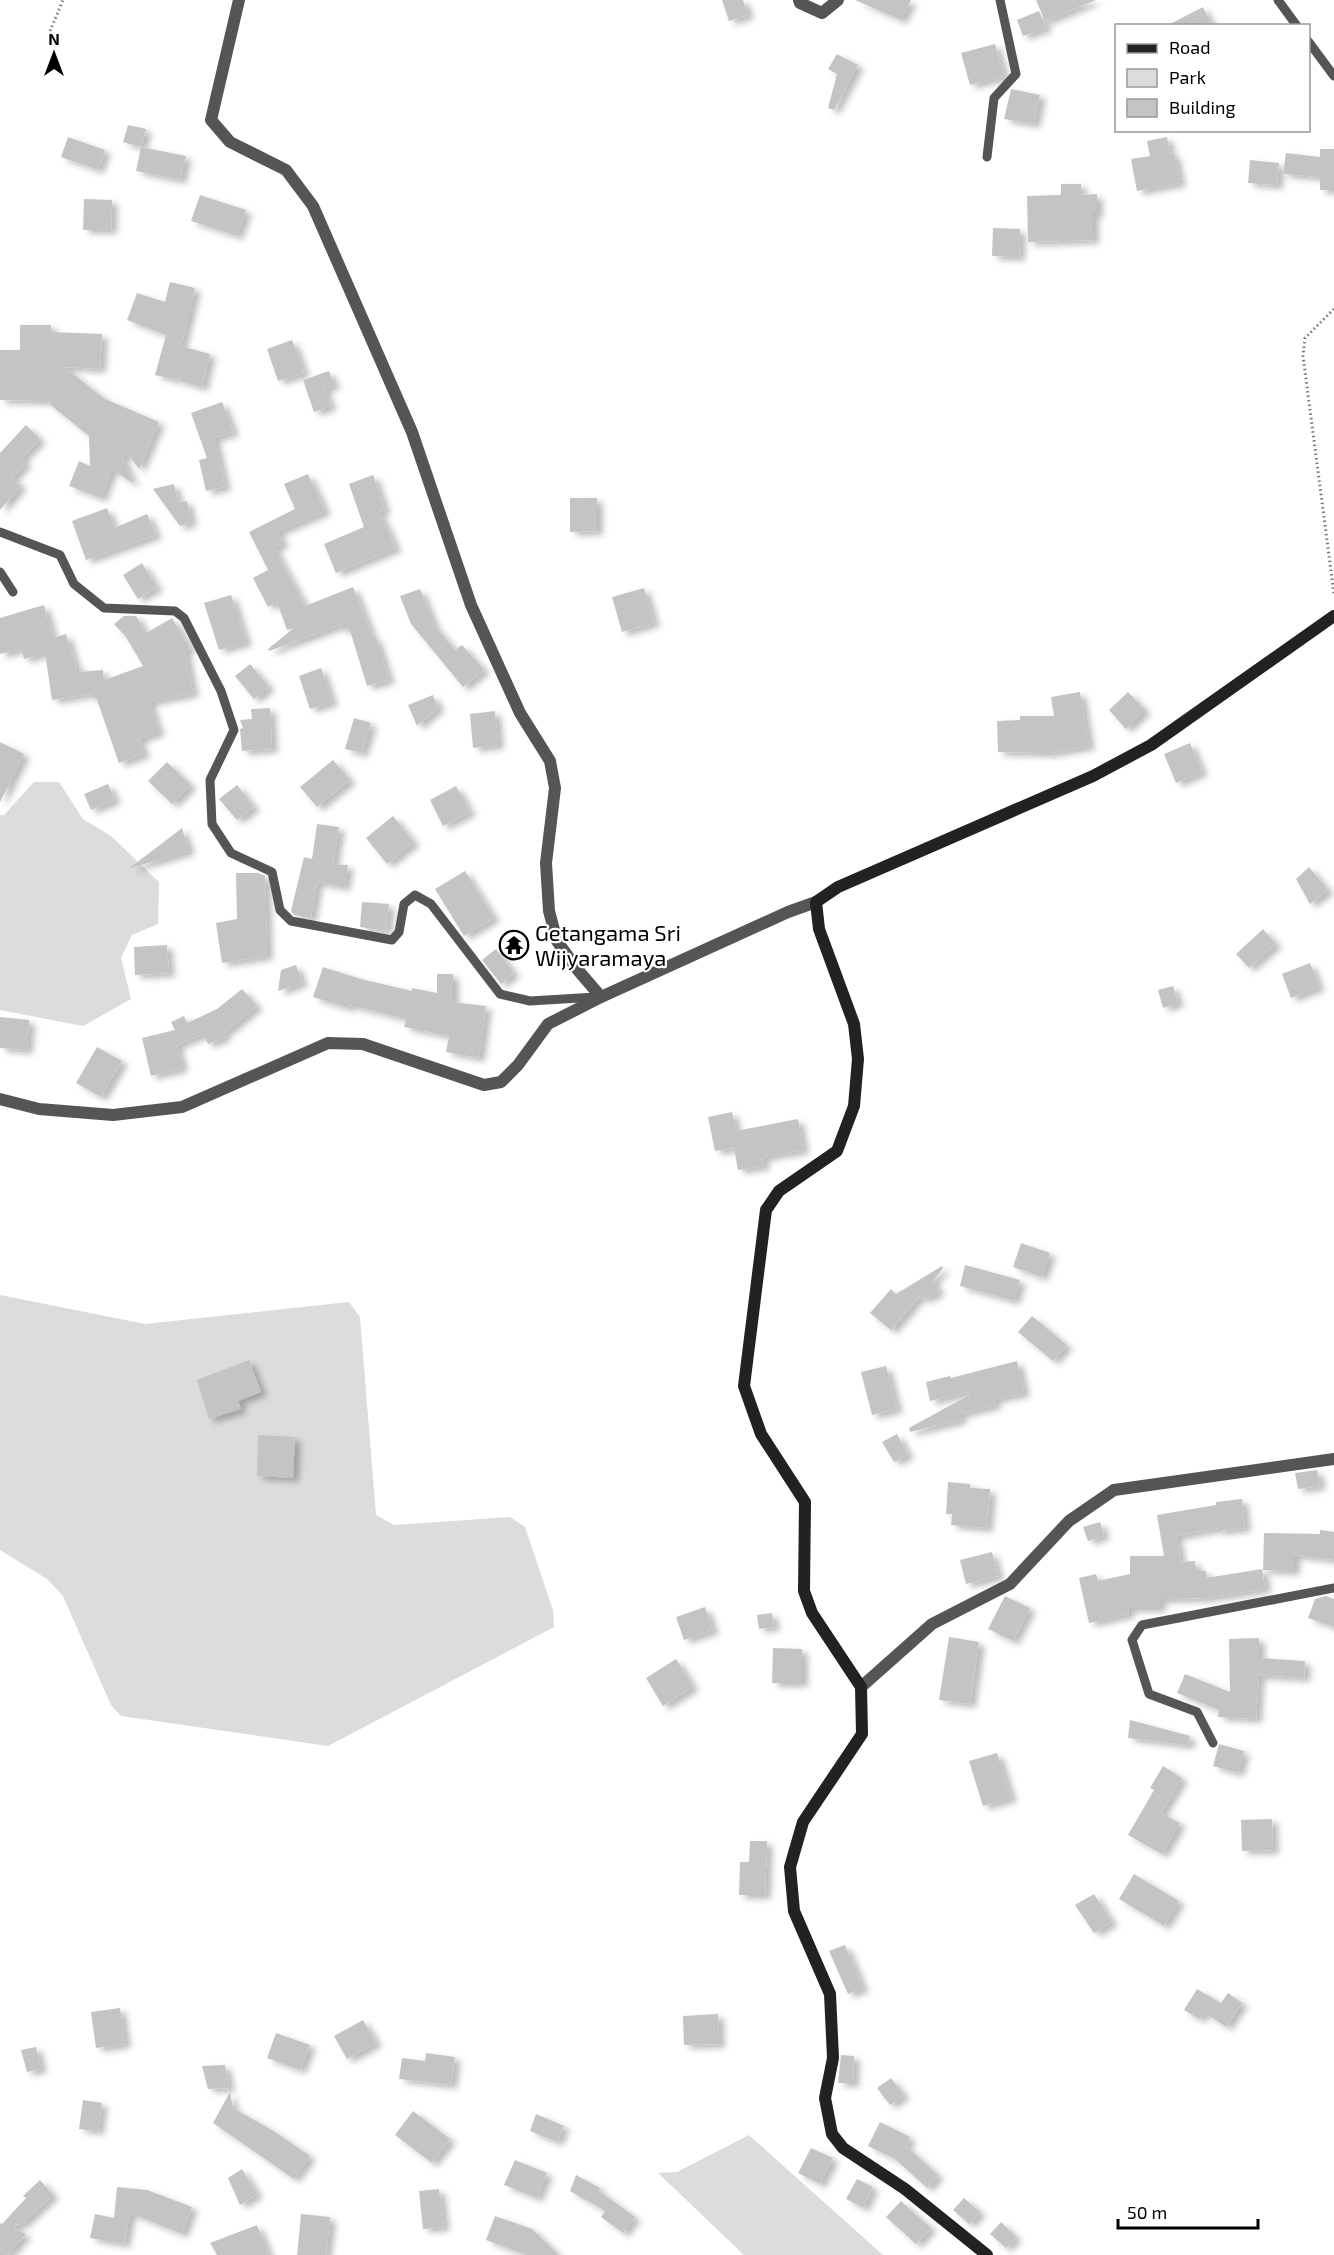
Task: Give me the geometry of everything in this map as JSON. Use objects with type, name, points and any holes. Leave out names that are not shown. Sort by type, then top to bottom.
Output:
[{"type":"street","points":[[239,0],[211,120],[230,142],[286,171],[313,206],[412,432],[471,605],[520,713],[550,761],[555,788],[546,863],[549,911],[557,941],[601,997]]},
{"type":"street","points":[[799,0],[800,3],[822,13],[838,0]]},
{"type":"street","points":[[0,1099],[39,1109],[113,1115],[182,1107],[328,1043],[363,1044],[484,1085],[501,1082],[518,1065],[548,1024],[601,997],[788,912],[816,902],[838,887],[1093,777],[1151,744],[1334,616]]},
{"type":"street","points":[[816,902],[819,929],[854,1024],[858,1059],[854,1106],[837,1151],[778,1191],[766,1210],[744,1386],[761,1434],[805,1502],[804,1591],[812,1613],[861,1687],[861,1734],[803,1822],[790,1867],[794,1911],[830,1994],[833,2058],[825,2098],[832,2134],[843,2148],[905,2189],[987,2255]]},
{"type":"street","points":[[861,1687],[932,1624],[1010,1584],[1069,1521],[1114,1490],[1334,1459]]},
{"type":"lane","points":[[987,157],[994,98],[1016,74],[1000,0]]},
{"type":"lane","points":[[1278,0],[1296,24]]},
{"type":"lane","points":[[1310,44],[1334,76]]},
{"type":"lane","points":[[0,532],[60,555],[74,584],[104,608],[175,611],[184,618],[222,691],[234,730],[210,780],[212,824],[231,853],[272,872],[280,910],[291,921],[392,940],[399,932],[404,904],[415,895],[430,904],[500,994],[530,1001],[601,997]]},
{"type":"lane","points":[[0,572],[13,592]]},
{"type":"lane","points":[[1214,1743],[1197,1712],[1149,1694],[1132,1640],[1142,1625],[1334,1588]]},
{"type":"path","points":[[50,31],[63,0]]},
{"type":"path","points":[[1334,309],[1305,338],[1303,356],[1334,594]]},
{"type":"green space","points":[[34,782],[59,782],[83,819],[111,836],[159,882],[158,924],[132,935],[121,958],[131,999],[83,1026],[0,1010],[0,815],[4,815]]},
{"type":"green space","points":[[0,1295],[145,1324],[349,1302],[360,1317],[376,1515],[394,1525],[510,1517],[525,1527],[553,1610],[554,1627],[328,1746],[121,1716],[111,1705],[63,1596],[47,1579],[0,1550]]},
{"type":"green space","points":[[749,2135],[883,2255],[744,2255],[658,2173],[677,2172]]},
{"type":"building","points":[[722,0],[743,0],[748,15],[729,21]]},
{"type":"building","points":[[855,0],[911,0],[901,20]]},
{"type":"building","points":[[1036,0],[1096,0],[1045,21]]},
{"type":"building","points":[[1203,7],[1211,24],[1170,24]]},
{"type":"building","points":[[1039,11],[1046,28],[1023,36],[1017,20]]},
{"type":"building","points":[[995,44],[1004,76],[970,85],[961,53]]},
{"type":"building","points":[[837,54],[858,65],[834,110],[828,108],[837,74],[828,69]]},
{"type":"building","points":[[1011,89],[1040,95],[1034,124],[1004,119]]},
{"type":"building","points":[[128,125],[146,129],[141,147],[123,142]]},
{"type":"building","points":[[68,137],[105,150],[98,170],[61,157]]},
{"type":"building","points":[[1167,137],[1170,154],[1174,153],[1180,183],[1137,191],[1131,159],[1150,156],[1147,141]]},
{"type":"building","points":[[141,147],[186,156],[180,180],[136,171]]},
{"type":"building","points":[[1320,149],[1334,149],[1334,190],[1320,190],[1320,177],[1283,174],[1286,153],[1320,157]]},
{"type":"building","points":[[1250,160],[1279,163],[1277,185],[1248,183]]},
{"type":"building","points":[[1061,184],[1081,184],[1081,195],[1097,194],[1097,214],[1093,214],[1093,240],[1028,242],[1027,196],[1061,195]]},
{"type":"building","points":[[200,195],[246,210],[237,236],[191,221]]},
{"type":"building","points":[[84,199],[112,200],[111,230],[83,230]]},
{"type":"building","points":[[993,228],[1020,229],[1019,257],[992,256]]},
{"type":"building","points":[[170,282],[195,288],[181,346],[210,354],[202,387],[180,381],[179,377],[177,380],[155,375],[166,335],[127,320],[137,293],[165,302]]},
{"type":"building","points":[[20,325],[51,325],[51,332],[102,334],[100,369],[64,367],[105,399],[159,422],[139,469],[128,454],[122,457],[134,484],[112,469],[101,498],[69,486],[79,461],[90,466],[89,436],[48,403],[50,401],[0,400],[0,350],[20,350]]},
{"type":"building","points":[[292,340],[304,373],[278,381],[267,349]]},
{"type":"building","points":[[329,371],[334,385],[324,389],[331,406],[314,412],[303,380]]},
{"type":"building","points":[[222,402],[233,432],[214,438],[225,487],[206,491],[199,460],[207,458],[191,413]]},
{"type":"building","points":[[26,425],[40,439],[21,459],[26,463],[12,478],[21,486],[0,510],[0,453]]},
{"type":"building","points":[[308,474],[325,511],[277,532],[283,543],[274,548],[305,606],[353,587],[373,638],[376,638],[389,680],[367,686],[349,627],[341,630],[340,625],[269,651],[268,649],[294,628],[287,630],[277,602],[268,607],[253,578],[268,570],[249,532],[295,509],[284,484]]},
{"type":"building","points":[[373,475],[385,510],[379,512],[396,548],[336,573],[324,544],[364,527],[349,484]]},
{"type":"building","points":[[174,484],[178,502],[187,501],[191,522],[180,526],[153,489]]},
{"type":"building","points":[[570,498],[597,498],[597,531],[570,532]]},
{"type":"building","points":[[107,508],[114,528],[147,514],[156,535],[86,560],[72,521]]},
{"type":"building","points":[[142,563],[157,587],[138,599],[123,575]]},
{"type":"building","points":[[644,588],[654,623],[622,632],[612,597]]},
{"type":"building","points":[[420,589],[434,625],[455,650],[462,645],[484,670],[463,687],[411,624],[400,596]]},
{"type":"building","points":[[231,595],[246,642],[219,650],[204,603]]},
{"type":"building","points":[[44,605],[53,638],[66,634],[76,667],[79,666],[80,672],[103,670],[104,680],[143,666],[126,637],[114,624],[124,616],[136,616],[146,633],[172,618],[190,648],[185,651],[193,693],[149,702],[159,732],[139,739],[144,754],[119,763],[96,697],[91,697],[90,694],[52,700],[45,653],[24,659],[21,649],[0,654],[0,618]]},
{"type":"building","points":[[250,664],[269,687],[254,699],[235,676]]},
{"type":"building","points":[[321,668],[332,702],[310,709],[299,676]]},
{"type":"building","points":[[1080,692],[1089,746],[1050,753],[998,752],[997,721],[1020,720],[1020,716],[1054,716],[1051,697]]},
{"type":"building","points":[[1128,692],[1145,710],[1126,729],[1109,710]]},
{"type":"building","points":[[433,695],[438,708],[417,726],[408,705]]},
{"type":"building","points":[[270,708],[272,749],[242,751],[240,729],[243,728],[240,720],[252,719],[251,709]]},
{"type":"building","points":[[495,711],[498,745],[473,748],[470,714]]},
{"type":"building","points":[[354,718],[371,723],[362,753],[345,749]]},
{"type":"building","points":[[0,742],[24,754],[0,802]]},
{"type":"building","points":[[1190,743],[1202,772],[1176,783],[1164,754]]},
{"type":"building","points":[[333,760],[350,780],[317,807],[300,787]]},
{"type":"building","points":[[167,762],[191,785],[172,804],[148,781]]},
{"type":"building","points":[[108,784],[115,800],[91,810],[84,794]]},
{"type":"building","points":[[237,785],[254,807],[237,820],[219,799]]},
{"type":"building","points":[[456,786],[470,812],[443,826],[430,800]]},
{"type":"building","points":[[393,816],[414,842],[387,864],[366,838]]},
{"type":"building","points":[[317,824],[339,827],[333,864],[348,865],[344,887],[317,882],[311,918],[294,915],[291,911],[304,857],[312,859]]},
{"type":"building","points":[[182,828],[189,851],[131,868],[131,867]]},
{"type":"building","points":[[1309,867],[1328,890],[1310,904],[1296,879]]},
{"type":"building","points":[[465,871],[494,918],[464,936],[435,889]]},
{"type":"building","points":[[236,873],[258,873],[265,876],[267,956],[222,963],[216,923],[237,919]]},
{"type":"building","points":[[362,902],[389,904],[386,931],[360,927]]},
{"type":"building","points":[[1263,929],[1276,944],[1249,968],[1236,954]]},
{"type":"building","points":[[167,945],[169,973],[135,975],[134,947]]},
{"type":"building","points":[[496,949],[514,973],[501,984],[482,960]]},
{"type":"building","points":[[1310,963],[1319,987],[1291,998],[1282,974]]},
{"type":"building","points":[[296,965],[302,983],[278,991],[281,970]]},
{"type":"building","points":[[323,967],[412,991],[412,988],[437,993],[437,974],[453,974],[453,1002],[486,1006],[479,1058],[446,1052],[449,1036],[404,1027],[406,1019],[349,1005],[348,1008],[313,997]]},
{"type":"building","points":[[1173,986],[1178,1003],[1163,1008],[1158,990]]},
{"type":"building","points":[[242,989],[257,1006],[223,1034],[225,1037],[208,1044],[203,1034],[177,1045],[182,1068],[151,1076],[142,1038],[175,1030],[171,1022],[184,1016],[187,1023],[217,1009]]},
{"type":"building","points":[[0,1017],[29,1020],[27,1050],[0,1048]]},
{"type":"building","points":[[97,1047],[122,1061],[101,1097],[76,1083]]},
{"type":"building","points":[[732,1112],[736,1131],[798,1119],[803,1150],[763,1157],[764,1166],[738,1170],[734,1148],[715,1151],[708,1117]]},
{"type":"building","points":[[1021,1243],[1050,1253],[1042,1277],[1013,1267]]},
{"type":"building","points":[[965,1265],[1020,1280],[1014,1301],[960,1286]]},
{"type":"building","points":[[942,1266],[943,1268],[933,1281],[939,1291],[924,1300],[921,1295],[891,1330],[870,1313],[891,1289],[896,1294]]},
{"type":"building","points":[[1032,1316],[1067,1345],[1053,1361],[1018,1332]]},
{"type":"building","points":[[249,1360],[261,1392],[238,1401],[241,1409],[209,1419],[197,1380]]},
{"type":"building","points":[[1017,1361],[1024,1393],[994,1399],[996,1405],[959,1414],[961,1420],[910,1432],[909,1428],[969,1395],[968,1392],[930,1401],[926,1382]]},
{"type":"building","points":[[886,1366],[897,1409],[872,1415],[861,1372]]},
{"type":"building","points":[[897,1434],[908,1455],[894,1462],[882,1442]]},
{"type":"building","points":[[258,1435],[295,1437],[293,1478],[257,1476]]},
{"type":"building","points":[[1317,1470],[1320,1486],[1298,1489],[1295,1473]]},
{"type":"building","points":[[948,1482],[970,1484],[970,1488],[990,1489],[987,1528],[951,1525],[952,1514],[946,1514]]},
{"type":"building","points":[[1242,1499],[1245,1528],[1218,1531],[1218,1528],[1176,1536],[1181,1562],[1195,1561],[1196,1571],[1206,1571],[1206,1578],[1262,1569],[1265,1589],[1205,1598],[1160,1599],[1160,1608],[1128,1608],[1129,1614],[1089,1623],[1079,1578],[1096,1574],[1098,1581],[1130,1574],[1130,1556],[1164,1556],[1157,1515],[1216,1505],[1216,1502]]},
{"type":"building","points":[[1100,1522],[1104,1536],[1088,1541],[1083,1527]]},
{"type":"building","points":[[1320,1530],[1334,1532],[1334,1560],[1294,1555],[1294,1571],[1263,1570],[1264,1533],[1320,1534]]},
{"type":"building","points":[[992,1552],[998,1576],[966,1584],[960,1560]]},
{"type":"building","points":[[1005,1596],[1030,1608],[1013,1641],[988,1629]]},
{"type":"building","points":[[1326,1596],[1334,1599],[1334,1627],[1308,1618],[1315,1599]]},
{"type":"building","points":[[705,1607],[713,1630],[684,1640],[676,1617]]},
{"type":"building","points":[[772,1613],[774,1627],[759,1629],[757,1615]]},
{"type":"building","points":[[949,1637],[979,1642],[970,1704],[939,1700]]},
{"type":"building","points":[[1259,1638],[1259,1658],[1305,1661],[1304,1678],[1259,1675],[1256,1719],[1218,1717],[1219,1710],[1177,1693],[1185,1674],[1230,1692],[1229,1639]]},
{"type":"building","points":[[773,1648],[802,1649],[802,1683],[772,1683]]},
{"type":"building","points":[[676,1659],[693,1687],[663,1706],[646,1678]]},
{"type":"building","points":[[1130,1720],[1190,1736],[1188,1745],[1128,1738]]},
{"type":"building","points":[[1219,1744],[1244,1751],[1238,1773],[1213,1766]]},
{"type":"building","points":[[997,1753],[1011,1798],[983,1806],[969,1761]]},
{"type":"building","points":[[1163,1766],[1182,1778],[1161,1813],[1180,1823],[1162,1854],[1128,1835],[1154,1790],[1150,1788]]},
{"type":"building","points":[[1272,1819],[1273,1850],[1242,1851],[1241,1820]]},
{"type":"building","points":[[750,1841],[767,1841],[765,1895],[739,1895],[740,1862],[749,1862]]},
{"type":"building","points":[[1134,1874],[1179,1901],[1164,1926],[1119,1899]]},
{"type":"building","points":[[1094,1894],[1112,1922],[1094,1933],[1075,1905]]},
{"type":"building","points":[[845,1945],[863,1988],[848,1994],[829,1951]]},
{"type":"building","points":[[1197,1989],[1221,2003],[1228,1993],[1242,2003],[1226,2027],[1204,2012],[1199,2019],[1184,2010]]},
{"type":"building","points":[[120,2008],[125,2044],[96,2048],[91,2012]]},
{"type":"building","points":[[718,2014],[719,2044],[684,2045],[683,2016]]},
{"type":"building","points":[[363,2020],[376,2043],[347,2059],[334,2036]]},
{"type":"building","points":[[276,2033],[310,2045],[300,2070],[267,2058]]},
{"type":"building","points":[[36,2047],[41,2069],[27,2072],[21,2050]]},
{"type":"building","points":[[426,2053],[455,2057],[451,2085],[399,2079],[402,2058],[425,2061]]},
{"type":"building","points":[[841,2055],[854,2056],[853,2083],[838,2083]]},
{"type":"building","points":[[225,2065],[229,2088],[208,2089],[202,2066]]},
{"type":"building","points":[[891,2078],[904,2095],[890,2105],[877,2088]]},
{"type":"building","points":[[230,2092],[233,2108],[272,2130],[310,2156],[294,2179],[213,2123]]},
{"type":"building","points":[[83,2100],[102,2103],[98,2131],[79,2129]]},
{"type":"building","points":[[413,2111],[450,2139],[432,2163],[395,2135]]},
{"type":"building","points":[[536,2114],[564,2126],[557,2142],[530,2131]]},
{"type":"building","points":[[880,2122],[910,2137],[906,2146],[938,2175],[927,2188],[895,2159],[868,2146]]},
{"type":"building","points":[[811,2148],[833,2158],[820,2184],[798,2173]]},
{"type":"building","points":[[515,2160],[547,2173],[537,2198],[504,2185]]},
{"type":"building","points":[[242,2169],[257,2194],[240,2205],[228,2178]]},
{"type":"building","points":[[576,2175],[600,2188],[599,2191],[635,2217],[623,2233],[601,2217],[605,2211],[570,2191]]},
{"type":"building","points":[[857,2179],[873,2187],[863,2208],[846,2199]]},
{"type":"building","points":[[40,2180],[53,2195],[21,2225],[16,2224],[15,2229],[26,2234],[7,2255],[0,2255],[0,2223],[2,2224],[26,2198],[23,2196]]},
{"type":"building","points":[[117,2187],[147,2190],[192,2207],[182,2234],[130,2213],[124,2244],[90,2238],[95,2214],[114,2218]]},
{"type":"building","points":[[439,2189],[444,2227],[423,2229],[419,2191]]},
{"type":"building","points":[[964,2198],[980,2212],[969,2224],[953,2210]]},
{"type":"building","points":[[901,2201],[931,2228],[916,2244],[886,2217]]},
{"type":"building","points":[[301,2214],[330,2217],[326,2255],[297,2255]]},
{"type":"building","points":[[495,2216],[532,2229],[559,2255],[526,2255],[486,2240]]},
{"type":"building","points":[[1001,2222],[1016,2237],[1006,2248],[990,2234]]},
{"type":"building","points":[[257,2225],[269,2255],[217,2255],[210,2243]]},
{"type":"place","name":"Getangama Sri Wijyaramaya","points":[[514,945]]}]
